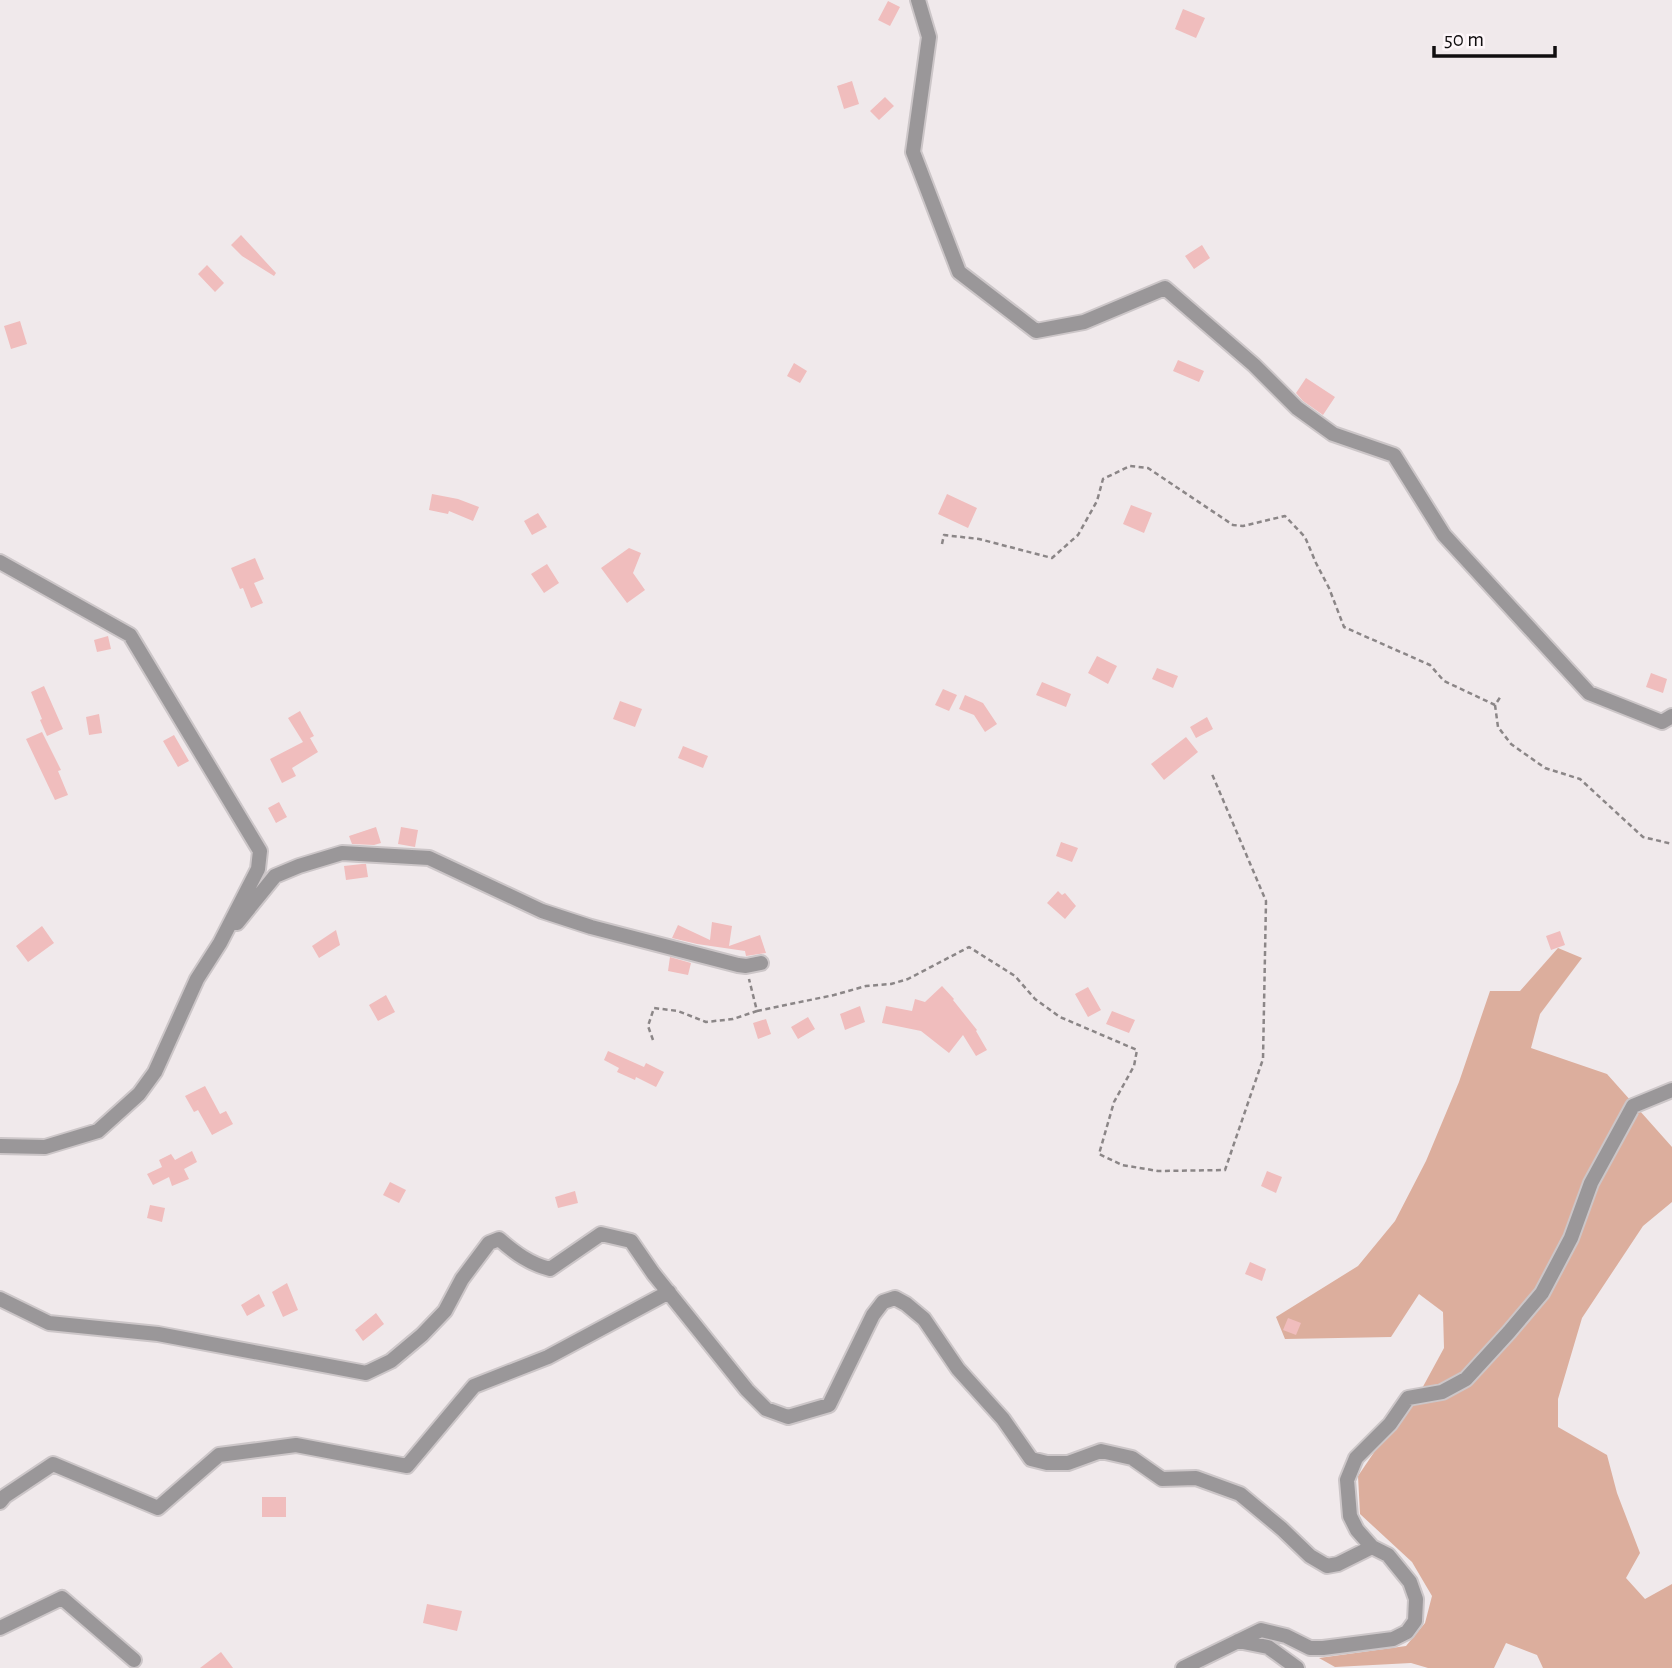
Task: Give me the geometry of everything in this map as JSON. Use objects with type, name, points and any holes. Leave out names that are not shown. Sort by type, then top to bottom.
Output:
[{"type":"street","points":[[918,0],[929,37],[913,152],[959,272],[1036,331],[1084,323],[1165,289],[1254,365],[1297,408],[1333,433],[1394,455],[1444,535],[1590,693],[1662,722],[1672,716]]},
{"type":"street","points":[[0,562],[130,635],[260,852],[258,869],[220,943],[197,979],[155,1072],[139,1094],[98,1131],[45,1147],[0,1146]]},
{"type":"street","points":[[220,943],[275,876],[342,853],[429,858],[542,911],[602,930],[746,966],[761,962]]},
{"type":"street","points":[[1183,1668],[1261,1630],[1286,1636],[1310,1648],[1393,1639],[1407,1632],[1415,1621],[1416,1599],[1410,1582],[1388,1555],[1372,1548],[1357,1530],[1350,1516],[1347,1480],[1356,1458],[1390,1424],[1408,1398],[1443,1392],[1466,1379],[1509,1332],[1542,1293],[1571,1238],[1591,1183],[1633,1106],[1672,1090]]},
{"type":"street","points":[[0,1299],[49,1323],[158,1334],[366,1373],[391,1362],[445,1311],[462,1279],[489,1243],[499,1239],[535,1265],[550,1269],[601,1234],[631,1241],[668,1292],[747,1390],[766,1409],[788,1417],[829,1405],[873,1315],[883,1302],[895,1298],[924,1319],[958,1369],[1003,1419],[1031,1458],[1047,1463],[1068,1463],[1101,1451],[1132,1458],[1162,1479],[1196,1478],[1240,1494],[1310,1556],[1326,1566],[1338,1564],[1372,1548]]},
{"type":"street","points":[[0,1502],[53,1464],[159,1507],[219,1455],[296,1445],[407,1466],[474,1386],[548,1357],[668,1292]]},
{"type":"street","points":[[0,1628],[62,1598],[134,1660]]},
{"type":"street","points":[[1238,1641],[1268,1647],[1297,1668]]},
{"type":"path","points":[[942,544],[944,535],[979,539],[1052,558],[1078,535],[1097,502],[1103,479],[1130,466],[1148,468],[1233,525],[1243,526],[1285,516],[1305,537],[1344,627],[1430,665],[1444,681],[1495,705]]},
{"type":"path","points":[[1501,696],[1495,705],[1498,727],[1511,744],[1545,768],[1580,779],[1643,836],[1672,844]]},
{"type":"path","points":[[653,1040],[648,1026],[654,1008],[678,1011],[706,1021],[733,1020],[757,1011],[908,979],[969,947],[1015,975],[1035,999],[1060,1017],[1137,1050],[1134,1066],[1114,1102],[1099,1154],[1122,1165],[1158,1171],[1225,1170],[1263,1059],[1266,901],[1212,774]]},
{"type":"path","points":[[746,966],[757,1011]]},
{"type":"shaded area","points":[[1558,948],[1582,958],[1540,1014],[1531,1048],[1607,1074],[1672,1147],[1672,1202],[1643,1226],[1582,1318],[1558,1399],[1558,1427],[1607,1455],[1617,1493],[1640,1553],[1626,1578],[1645,1599],[1672,1584],[1672,1668],[1543,1668],[1537,1655],[1506,1643],[1494,1668],[1428,1668],[1411,1663],[1335,1667],[1319,1658],[1406,1646],[1425,1623],[1432,1596],[1412,1562],[1360,1514],[1358,1476],[1377,1448],[1413,1405],[1444,1348],[1443,1312],[1419,1294],[1391,1337],[1285,1339],[1276,1317],[1358,1266],[1395,1221],[1426,1161],[1459,1082],[1490,991],[1520,991]]},
{"type":"building","points":[[888,1],[900,7],[890,26],[878,20]]},
{"type":"building","points":[[1183,9],[1205,18],[1196,38],[1175,29]]},
{"type":"building","points":[[852,81],[859,104],[844,109],[837,86]]},
{"type":"building","points":[[885,97],[894,106],[879,120],[870,111]]},
{"type":"building","points":[[241,235],[276,273],[274,276],[242,256],[231,245]]},
{"type":"building","points":[[1202,245],[1210,258],[1194,269],[1185,256]]},
{"type":"building","points":[[207,265],[224,283],[215,292],[198,274]]},
{"type":"building","points":[[20,321],[27,344],[11,349],[4,326]]},
{"type":"building","points":[[1178,360],[1204,371],[1199,382],[1173,371]]},
{"type":"building","points":[[794,363],[807,371],[800,383],[787,376]]},
{"type":"building","points":[[1306,378],[1335,397],[1323,415],[1296,393]]},
{"type":"building","points":[[432,494],[458,499],[479,507],[473,521],[449,511],[448,514],[429,510]]},
{"type":"building","points":[[947,494],[977,508],[968,528],[938,514]]},
{"type":"building","points":[[1131,505],[1152,513],[1144,533],[1123,524]]},
{"type":"building","points":[[538,513],[547,527],[532,535],[524,521]]},
{"type":"building","points":[[629,548],[641,553],[633,573],[645,590],[627,603],[601,568]]},
{"type":"building","points":[[255,558],[264,579],[254,583],[263,603],[251,608],[231,568]]},
{"type":"building","points":[[547,564],[559,583],[544,593],[531,574]]},
{"type":"building","points":[[108,636],[111,649],[97,652],[94,640]]},
{"type":"building","points":[[1097,656],[1117,666],[1108,684],[1088,673]]},
{"type":"building","points":[[1157,668],[1178,676],[1173,688],[1152,679]]},
{"type":"building","points":[[1651,673],[1667,679],[1663,693],[1646,687]]},
{"type":"building","points":[[1042,682],[1071,694],[1066,707],[1036,695]]},
{"type":"building","points":[[44,686],[63,729],[47,736],[31,692]]},
{"type":"building","points":[[943,689],[957,695],[949,711],[935,705]]},
{"type":"building","points":[[965,695],[983,703],[997,724],[985,732],[974,715],[959,709]]},
{"type":"building","points":[[620,701],[642,709],[635,727],[613,719]]},
{"type":"building","points":[[300,711],[314,736],[310,738],[318,752],[292,768],[296,776],[282,783],[270,759],[303,742],[288,718]]},
{"type":"building","points":[[99,714],[102,733],[89,735],[86,717]]},
{"type":"building","points":[[1207,717],[1213,729],[1196,738],[1190,727]]},
{"type":"building","points":[[42,732],[61,770],[58,771],[68,795],[55,800],[26,739]]},
{"type":"building","points":[[174,735],[189,761],[178,767],[163,741]]},
{"type":"building","points":[[1186,737],[1198,752],[1164,780],[1151,764]]},
{"type":"building","points":[[683,746],[708,756],[703,768],[678,758]]},
{"type":"building","points":[[279,802],[287,817],[276,823],[268,808]]},
{"type":"building","points":[[376,827],[381,843],[352,844],[349,836]]},
{"type":"building","points":[[401,827],[418,830],[415,847],[398,844]]},
{"type":"building","points":[[1061,842],[1078,848],[1072,862],[1056,856]]},
{"type":"building","points":[[366,864],[368,877],[346,880],[344,866]]},
{"type":"building","points":[[1058,891],[1062,895],[1065,893],[1076,906],[1065,919],[1047,903]]},
{"type":"building","points":[[712,922],[732,926],[729,946],[760,935],[766,953],[746,956],[745,951],[672,938],[678,925],[710,940]]},
{"type":"building","points":[[42,926],[54,943],[28,962],[16,946]]},
{"type":"building","points":[[336,930],[340,945],[319,958],[312,946]]},
{"type":"building","points":[[1560,931],[1565,945],[1551,950],[1546,936]]},
{"type":"building","points":[[670,957],[691,963],[688,975],[668,971]]},
{"type":"building","points":[[942,986],[977,1030],[987,1050],[976,1056],[963,1035],[949,1053],[921,1031],[882,1023],[886,1006],[912,1011],[915,999],[925,1002]]},
{"type":"building","points":[[1088,987],[1101,1010],[1088,1017],[1075,994]]},
{"type":"building","points":[[386,995],[395,1012],[378,1021],[369,1005]]},
{"type":"building","points":[[860,1006],[865,1022],[845,1030],[840,1014]]},
{"type":"building","points":[[1112,1011],[1135,1020],[1129,1033],[1106,1024]]},
{"type":"building","points":[[808,1017],[815,1029],[798,1039],[791,1027]]},
{"type":"building","points":[[766,1019],[771,1034],[758,1039],[753,1023]]},
{"type":"building","points":[[608,1051],[644,1067],[646,1063],[664,1072],[656,1087],[636,1077],[635,1080],[617,1072],[619,1068],[604,1060]]},
{"type":"building","points":[[205,1086],[220,1114],[226,1111],[233,1124],[212,1135],[198,1110],[194,1112],[185,1096]]},
{"type":"building","points":[[192,1151],[197,1162],[184,1169],[189,1179],[172,1186],[169,1177],[153,1185],[147,1174],[162,1167],[159,1160],[171,1154],[175,1160]]},
{"type":"building","points":[[1267,1171],[1282,1177],[1276,1193],[1261,1186]]},
{"type":"building","points":[[390,1182],[406,1190],[399,1203],[383,1195]]},
{"type":"building","points":[[575,1191],[578,1203],[558,1208],[555,1197]]},
{"type":"building","points":[[150,1205],[165,1208],[162,1222],[147,1218]]},
{"type":"building","points":[[1250,1262],[1266,1269],[1262,1281],[1245,1274]]},
{"type":"building","points":[[287,1283],[298,1310],[283,1317],[272,1292]]},
{"type":"building","points":[[259,1294],[265,1306],[247,1316],[241,1305]]},
{"type":"building","points":[[376,1313],[384,1324],[363,1341],[355,1330]]},
{"type":"building","points":[[1288,1318],[1301,1323],[1296,1335],[1283,1330]]},
{"type":"building","points":[[262,1497],[286,1497],[286,1517],[262,1517]]},
{"type":"building","points":[[427,1604],[462,1611],[457,1631],[423,1623]]},
{"type":"building","points":[[221,1652],[233,1668],[200,1668]]}]
